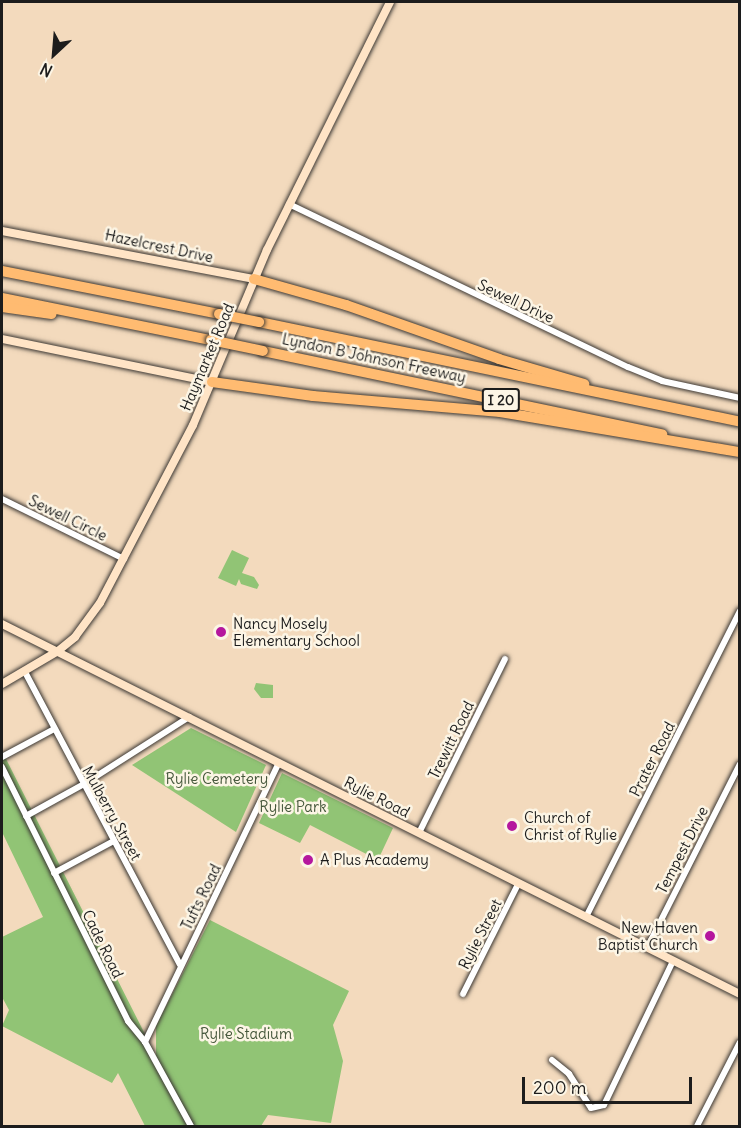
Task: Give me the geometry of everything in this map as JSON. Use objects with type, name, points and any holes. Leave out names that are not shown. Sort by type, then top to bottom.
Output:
[{"type":"highway","name":"Lyndon B Johnson Freeway","points":[[2,271],[740,422]]},
{"type":"highway","points":[[254,279],[356,308],[499,359],[668,408]]},
{"type":"highway","name":"Lyndon B Johnson Freeway","points":[[2,298],[740,451]]},
{"type":"highway","points":[[2,307],[140,325]]},
{"type":"highway","points":[[212,382],[313,396],[500,412],[740,451]]},
{"type":"street","name":"Haymarket Road","points":[[2,684],[58,651],[89,620],[124,559],[212,382],[254,279],[289,204],[390,2]]},
{"type":"street","name":"Sewell Drive","points":[[289,204],[628,367],[662,381],[740,398]]},
{"type":"street","name":"Hazelcrest Drive","points":[[3,231],[254,279]]},
{"type":"street","points":[[2,339],[212,382]]},
{"type":"street","name":"Sewell Circle","points":[[2,499],[124,559]]},
{"type":"street","name":"Prater Road","points":[[586,917],[740,611]]},
{"type":"street","name":"Rylie Road","points":[[2,624],[740,994]]},
{"type":"street","name":"Trewitt Road","points":[[419,833],[505,658]]},
{"type":"street","name":"Mulberry Street","points":[[25,672],[180,965]]},
{"type":"street","points":[[26,816],[84,784],[189,717]]},
{"type":"street","points":[[2,757],[54,729]]},
{"type":"street","name":"Tufts Road","points":[[145,1042],[279,762]]},
{"type":"street","name":"Tempest Drive","points":[[646,948],[740,764]]},
{"type":"street","name":"Cade Road","points":[[2,767],[128,1020],[145,1042],[191,1126]]},
{"type":"street","points":[[54,873],[114,841]]},
{"type":"street","name":"Rylie Street","points":[[463,994],[518,884]]},
{"type":"street","points":[[552,1060],[569,1074],[584,1102],[591,1108],[604,1106],[673,961]]},
{"type":"street","points":[[697,1126],[740,1042]]},
{"type":"green space","points":[[232,550],[249,558],[242,573],[254,577],[259,585],[257,589],[241,584],[239,579],[236,586],[218,578]]},
{"type":"green space","points":[[256,683],[273,685],[273,698],[261,698],[254,689]]},
{"type":"green space","name":"Rylie Cemetery","points":[[191,728],[266,765],[236,832],[132,765]]},
{"type":"green space","name":"Rylie Stadium","points":[[2,751],[156,1056],[156,1026],[210,920],[349,991],[333,1025],[343,1061],[331,1123],[268,1115],[261,1126],[145,1126],[118,1073],[112,1083],[2,1026],[9,1010],[2,997],[2,937],[43,917],[2,832]]},
{"type":"green space","name":"Rylie Park","points":[[282,773],[393,828],[378,860],[310,825],[300,843],[259,823]]},
{"type":"place","name":"Nancy Mosely Elementary School","points":[[221,632]]},
{"type":"place","name":"Church of Christ of Rylie","points":[[512,826]]},
{"type":"place","name":"A Plus Academy","points":[[308,860]]},
{"type":"place","name":"New Haven Baptist Church","points":[[710,936]]}]
